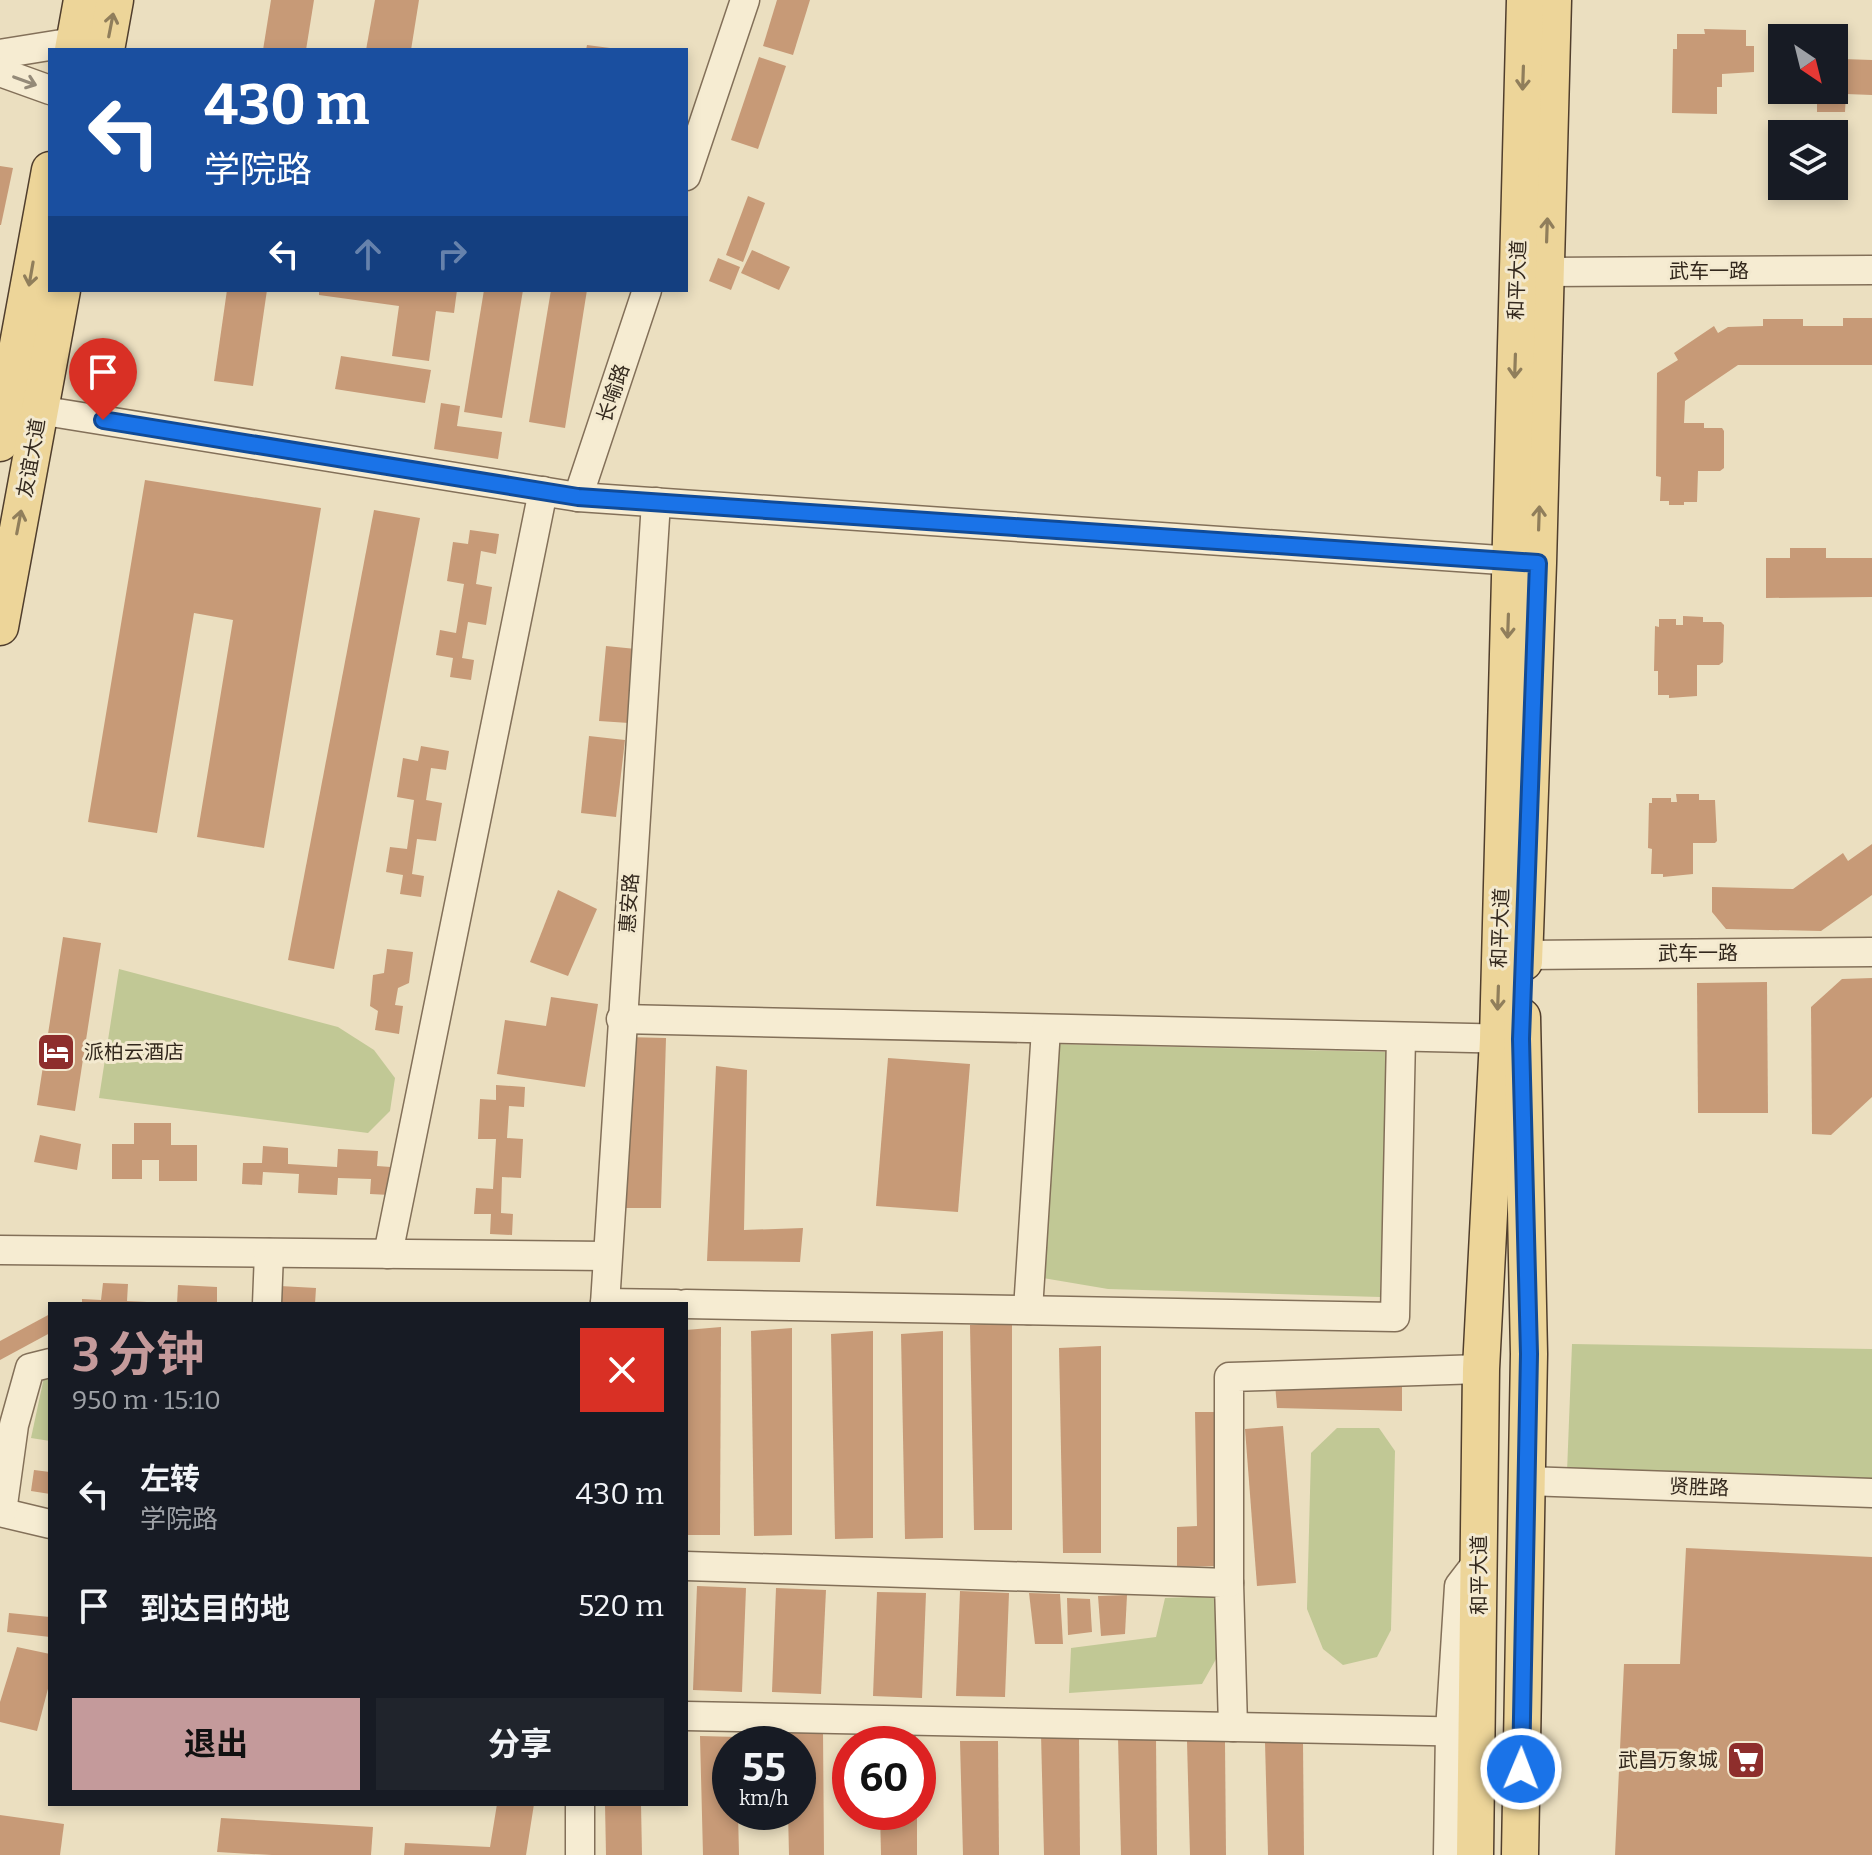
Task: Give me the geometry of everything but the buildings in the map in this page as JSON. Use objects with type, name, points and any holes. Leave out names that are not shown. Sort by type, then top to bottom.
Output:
[{"type":"main road","points":[[82,0],[84,47]]},
{"type":"main road","points":[[84,47],[115,0]]},
{"type":"main road","name":"和平大道","points":[[1520,1855],[1529,1354],[1509,1039],[1524,955],[1525,0]]},
{"type":"main road","name":"和平大道","points":[[1475,1855],[1464,1732],[1479,1560],[1481,1369],[1509,1039],[1524,562],[1546,272],[1553,0]]},
{"type":"main road","name":"友谊大道","points":[[0,627],[48,188]]},
{"type":"main road","name":"友谊大道","points":[[0,443],[23,408],[61,292]]},
{"type":"street","points":[[688,170],[745,0]]},
{"type":"street","points":[[0,54],[48,50]]},
{"type":"street","points":[[0,72],[48,89]]},
{"type":"street","name":"武车一路","points":[[1546,272],[1872,270]]},
{"type":"street","name":"长喻路","points":[[578,497],[646,292]]},
{"type":"street","points":[[23,408],[578,497],[1524,562]]},
{"type":"street","points":[[388,1254],[543,491]]},
{"type":"street","name":"惠安路","points":[[605,1302],[656,502]]},
{"type":"street","name":"武车一路","points":[[1524,955],[1872,952]]},
{"type":"street","points":[[621,1019],[1509,1039]]},
{"type":"street","points":[[1028,1310],[1046,1029]]},
{"type":"street","points":[[688,1304],[1395,1317],[1401,1037]]},
{"type":"street","points":[[0,1250],[607,1256]]},
{"type":"street","points":[[267,1302],[269,1253]]},
{"type":"street","points":[[48,1364],[30,1368],[14,1425],[1,1512],[48,1524]]},
{"type":"street","points":[[1233,1727],[1229,1377],[1481,1369]]},
{"type":"street","name":"贤胜路","points":[[1526,1481],[1872,1493]]},
{"type":"street","points":[[688,1566],[1229,1583]]},
{"type":"street","points":[[688,1716],[1464,1732],[1448,1855]]},
{"type":"street","points":[[580,1806],[580,1855]]},
{"type":"green space","points":[[119,969],[338,1027],[374,1050],[395,1078],[390,1111],[368,1133],[99,1098]]},
{"type":"green space","points":[[1053,1044],[1388,1052],[1380,1297],[1108,1289],[1037,1277]]},
{"type":"green space","points":[[1572,1344],[1872,1349],[1872,1480],[1567,1472]]},
{"type":"green space","points":[[46,1368],[48,1368],[48,1441],[31,1438]]},
{"type":"green space","points":[[1337,1428],[1379,1428],[1395,1451],[1391,1630],[1377,1657],[1343,1665],[1323,1649],[1307,1609],[1311,1453]]},
{"type":"green space","points":[[1215,1596],[1220,1652],[1202,1684],[1069,1693],[1071,1648],[1156,1637],[1165,1598]]},
{"type":"place","name":"派柏云酒店","points":[[56,1052]]},
{"type":"place","name":"武昌万象城","points":[[1746,1760]]},
{"type":"route","points":[[103,420],[578,497],[1538,563],[1521,1039],[1529,1354],[1521,1769]]}]
